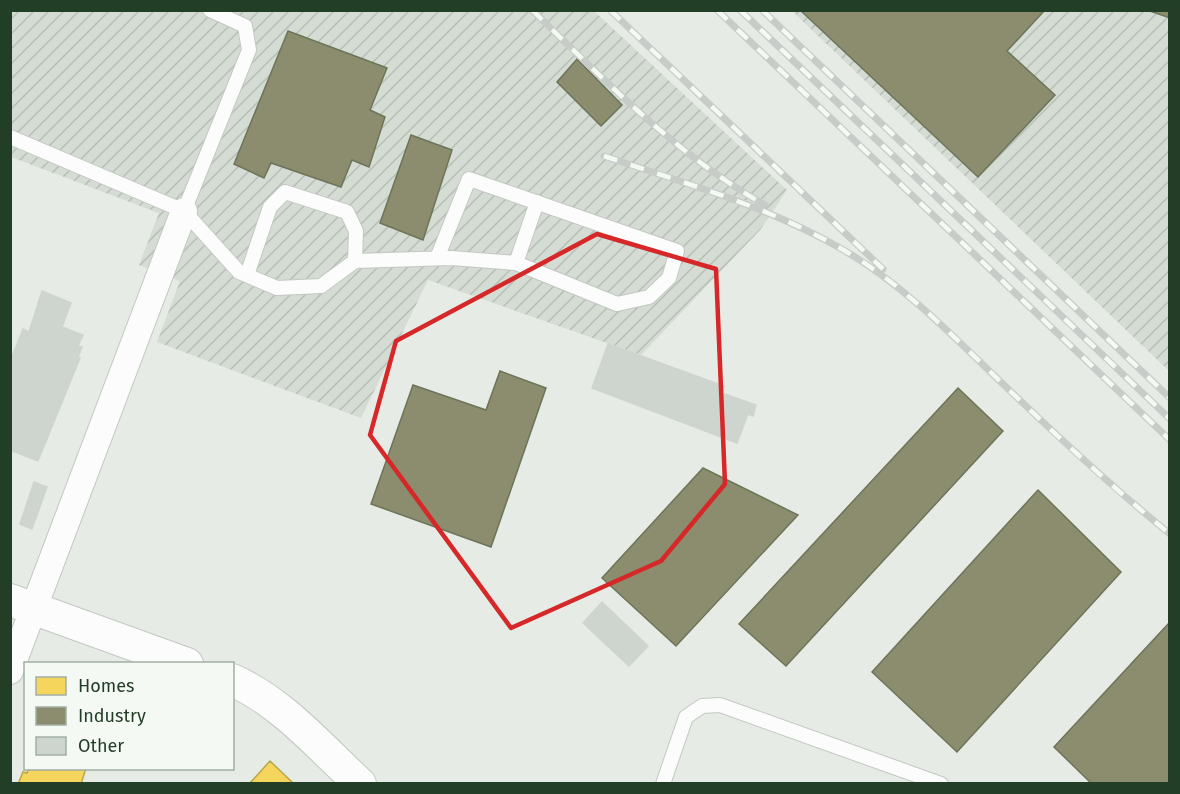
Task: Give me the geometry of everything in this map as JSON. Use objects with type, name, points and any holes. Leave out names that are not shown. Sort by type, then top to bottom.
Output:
[{"type":"street","points":[[10,671],[22,604],[184,211]]},
{"type":"street","points":[[22,604],[184,662]]},
{"type":"street","points":[[234,681],[257,691],[360,783]]},
{"type":"lane","points":[[184,211],[249,50],[245,26],[210,10]]},
{"type":"lane","points":[[10,138],[184,211],[239,272],[277,288],[321,286],[355,261],[437,258],[516,263],[617,304],[649,297],[669,278],[677,251],[469,179],[437,258]]},
{"type":"lane","points":[[247,275],[270,207],[285,192],[347,212],[356,231],[355,261]]},
{"type":"lane","points":[[516,263],[537,202]]},
{"type":"lane","points":[[663,783],[687,717],[702,706],[720,705],[941,783]]},
{"type":"highlighted area","points":[[597,234],[716,269],[725,484],[661,561],[511,628],[370,435],[396,341]]},
{"type":"shaded area","points":[[10,11],[594,11],[787,190],[761,229],[641,355],[428,280],[361,418],[157,342],[180,281],[139,265],[159,213],[11,157]]},
{"type":"shaded area","points":[[792,11],[1169,11],[1169,371]]},
{"type":"building: Homes","points":[[270,761],[294,784],[249,784]]},
{"type":"building: Homes","points":[[28,770],[85,770],[81,784],[18,784],[23,772],[27,773]]},
{"type":"building: Industry","points":[[800,10],[1045,10],[1007,51],[1055,95],[978,177]]},
{"type":"building: Industry","points":[[1147,10],[1170,10],[1170,18]]},
{"type":"building: Industry","points":[[288,31],[387,68],[370,110],[385,117],[369,167],[352,160],[341,187],[271,163],[264,178],[234,164]]},
{"type":"building: Industry","points":[[577,59],[622,105],[601,126],[557,82]]},
{"type":"building: Industry","points":[[411,135],[452,150],[423,240],[380,223]]},
{"type":"building: Industry","points":[[500,371],[546,388],[491,547],[371,504],[413,385],[486,410]]},
{"type":"building: Industry","points":[[958,388],[1003,431],[786,666],[739,624]]},
{"type":"building: Industry","points":[[703,468],[798,515],[676,646],[602,578]]},
{"type":"building: Industry","points":[[1038,490],[1121,572],[957,752],[872,672]]},
{"type":"building: Industry","points":[[1170,622],[1170,784],[1092,784],[1054,747]]},
{"type":"building: Other","points":[[42,291],[71,303],[62,327],[83,335],[78,346],[82,347],[78,357],[80,358],[38,461],[10,450],[10,362],[23,329],[29,332]]},
{"type":"building: Other","points":[[608,344],[724,386],[722,393],[756,405],[753,416],[748,414],[737,443],[592,388]]},
{"type":"building: Other","points":[[34,482],[47,487],[32,529],[20,524]]},
{"type":"building: Other","points":[[602,602],[648,646],[629,666],[583,623]]},
{"type":"railway","points":[[532,10],[671,140],[732,185],[765,205]]},
{"type":"railway","points":[[610,10],[883,269]]},
{"type":"railway","points":[[717,10],[1170,440]]},
{"type":"railway","points":[[740,10],[1170,419]]},
{"type":"railway","points":[[762,10],[1170,398]]},
{"type":"railway","points":[[604,156],[695,186],[784,220],[863,262],[906,294],[1045,424],[1170,534]]}]
